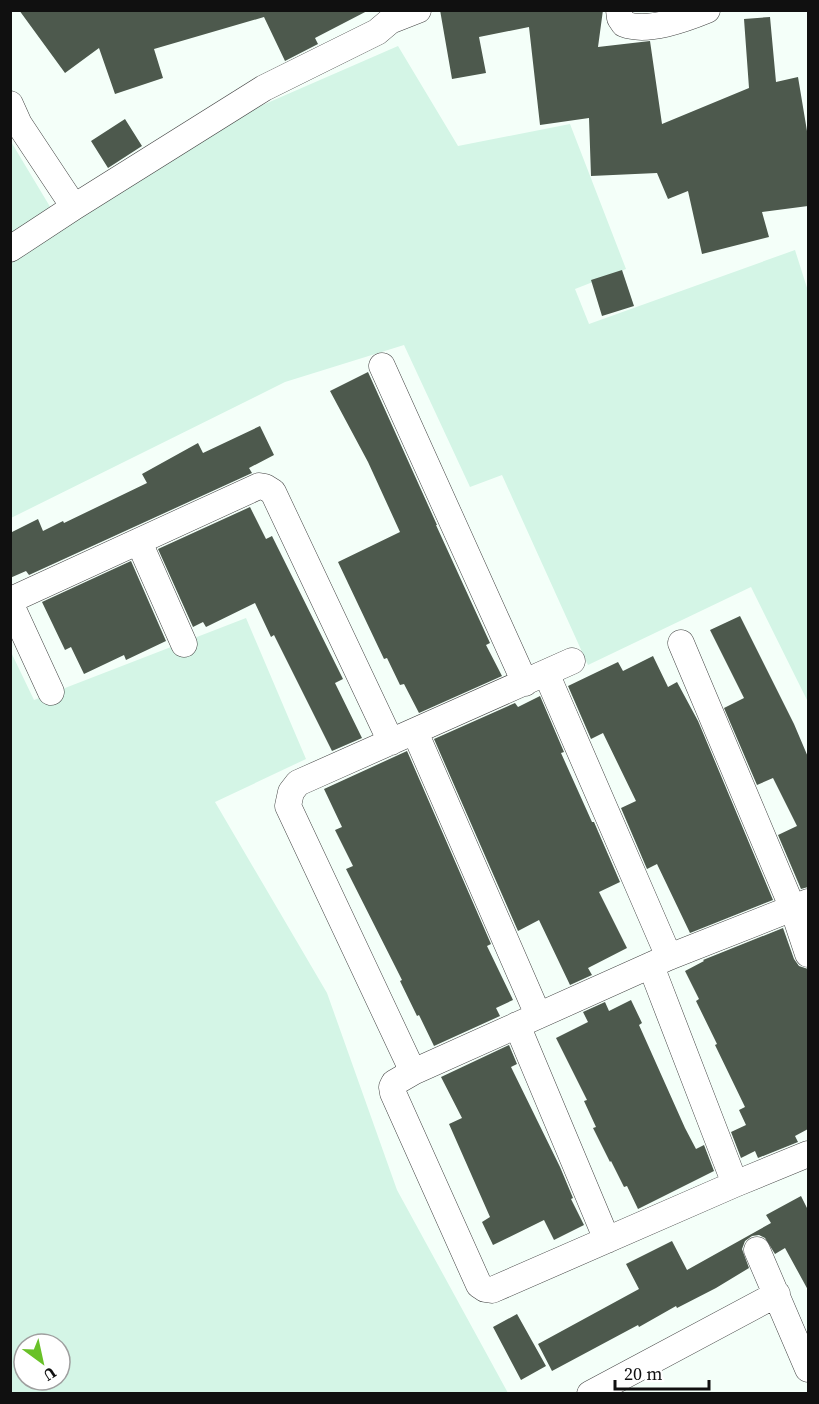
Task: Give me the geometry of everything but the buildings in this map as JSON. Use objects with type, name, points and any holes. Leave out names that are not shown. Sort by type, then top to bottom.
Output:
[{"type":"street","points":[[10,249],[264,88],[377,32],[388,16],[418,10]]},
{"type":"street","points":[[619,10],[624,24],[636,28],[680,20],[707,10]]},
{"type":"street","points":[[10,104],[19,124],[74,207]]},
{"type":"street","points":[[382,366],[535,678],[660,962],[735,1184]]},
{"type":"street","points":[[51,692],[11,604],[12,601],[259,486],[273,492],[391,742]]},
{"type":"street","points":[[139,542],[184,644]]},
{"type":"street","points":[[681,643],[801,906],[808,954]]},
{"type":"street","points":[[413,1072],[288,806],[291,792],[298,783],[572,661]]},
{"type":"street","points":[[416,732],[528,1020],[607,1240]]},
{"type":"street","points":[[801,906],[660,962],[528,1020],[413,1072],[394,1083],[392,1087],[482,1288],[492,1290],[808,1154]]},
{"type":"street","points":[[757,1250],[808,1369]]},
{"type":"street","points":[[590,1394],[777,1294]]},
{"type":"green space","points":[[398,46],[458,146],[570,124],[626,269],[575,289],[589,324],[795,250],[808,291],[808,702],[751,587],[588,665],[502,475],[470,487],[404,345],[285,382],[11,518],[10,140],[55,215],[219,124]]},
{"type":"green space","points":[[246,618],[306,759],[215,802],[327,993],[397,1190],[508,1393],[11,1393],[10,650],[34,700]]}]
